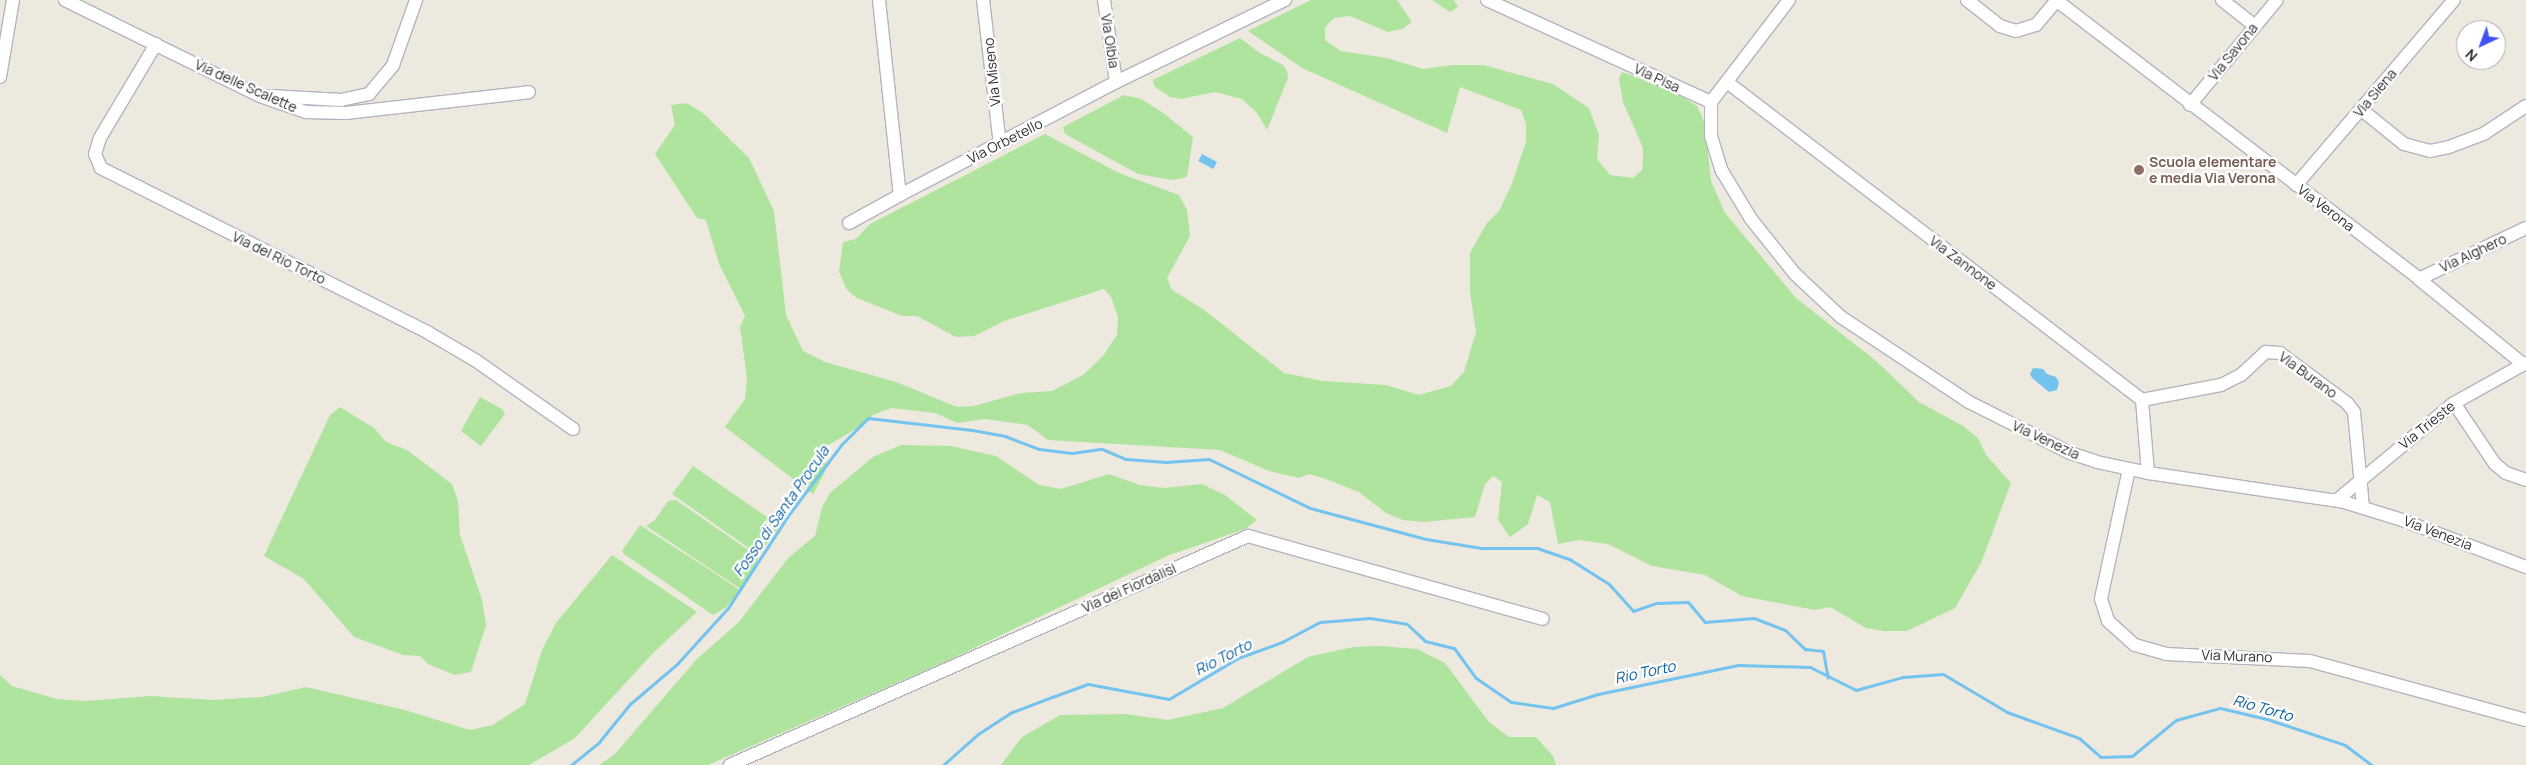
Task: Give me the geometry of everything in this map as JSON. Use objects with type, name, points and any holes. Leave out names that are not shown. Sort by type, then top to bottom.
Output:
[{"type":"street","points":[[0,77],[13,0]]},
{"type":"street","name":"Via delle Scalette","points":[[65,0],[86,4],[156,44],[260,96],[300,111],[335,114],[529,92]]},
{"type":"street","points":[[260,96],[341,100],[369,94],[393,65],[416,0]]},
{"type":"street","points":[[879,0],[900,195]]},
{"type":"street","name":"Via Miseno","points":[[984,0],[1000,144]]},
{"type":"street","name":"Via Olbia","points":[[1104,0],[1116,82]]},
{"type":"street","name":"Via Orbetello","points":[[848,223],[1116,82],[1285,0]]},
{"type":"street","name":"Via Pisa","points":[[1487,0],[1710,102]]},
{"type":"street","points":[[1710,102],[1789,0]]},
{"type":"street","points":[[1967,0],[2000,26],[2016,31],[2036,25],[2056,0]]},
{"type":"street","name":"Via Verona","points":[[2056,0],[2190,105],[2419,279],[2525,363]]},
{"type":"street","points":[[2222,0],[2255,26]]},
{"type":"street","name":"Via Savona","points":[[2190,105],[2277,0]]},
{"type":"street","name":"Via Siena","points":[[2296,185],[2454,0]]},
{"type":"street","name":"Via del Rio Torto","points":[[156,44],[100,138],[95,154],[101,168],[427,332],[475,360],[573,429]]},
{"type":"street","name":"Via Zannone","points":[[1727,82],[2142,400]]},
{"type":"street","name":"Via Venezia","points":[[1710,102],[1713,144],[1730,186],[1767,241],[1818,298],[1914,368],[1981,408],[2070,452],[2148,473],[2337,500],[2363,507],[2526,567]]},
{"type":"street","points":[[2362,110],[2404,144],[2430,150],[2449,148],[2485,133],[2526,106]]},
{"type":"street","name":"Via Alghero","points":[[2419,279],[2526,228]]},
{"type":"street","name":"Via Burano","points":[[2142,400],[2221,385],[2241,375],[2266,352],[2276,351],[2350,407],[2357,423],[2363,507]]},
{"type":"street","name":"Via Trieste","points":[[2337,500],[2454,403],[2525,363]]},
{"type":"street","points":[[2142,400],[2148,473]]},
{"type":"street","points":[[2454,403],[2495,464],[2506,473],[2526,480]]},
{"type":"street","name":"Via Murano","points":[[2129,469],[2101,599],[2108,621],[2135,645],[2166,654],[2310,661],[2526,720]]},
{"type":"street","name":"Via dei Fiordalisi","points":[[730,765],[1248,536],[1543,618]]},
{"type":"green space","points":[[1311,0],[1397,0],[1412,22],[1402,29],[1388,32],[1350,16],[1334,18],[1325,27],[1325,40],[1341,51],[1387,58],[1423,69],[1452,65],[1483,65],[1553,84],[1589,108],[1599,135],[1597,159],[1610,175],[1633,178],[1642,170],[1643,148],[1623,102],[1619,79],[1622,72],[1667,88],[1697,106],[1705,124],[1711,181],[1725,213],[1796,298],[1875,360],[1919,402],[1963,426],[1978,438],[1986,455],[2011,483],[1981,563],[1955,608],[1907,631],[1883,631],[1866,628],[1830,607],[1815,610],[1742,596],[1705,575],[1652,566],[1608,544],[1578,540],[1558,544],[1550,502],[1537,495],[1528,524],[1510,537],[1498,520],[1502,482],[1493,476],[1485,484],[1475,517],[1424,522],[1403,520],[1386,513],[1359,492],[1323,478],[1309,474],[1299,478],[1269,471],[1220,450],[1048,440],[1028,425],[985,419],[957,423],[935,413],[891,408],[873,415],[863,425],[828,445],[825,472],[813,494],[725,427],[745,399],[747,379],[740,327],[745,316],[719,264],[706,220],[697,218],[655,154],[675,125],[671,105],[686,103],[703,113],[749,158],[774,211],[786,315],[803,351],[825,362],[896,382],[957,407],[974,406],[1021,393],[1052,391],[1083,375],[1103,356],[1117,335],[1118,317],[1111,297],[1104,289],[1004,321],[974,336],[956,337],[917,316],[902,316],[857,298],[847,290],[839,272],[843,242],[856,239],[870,224],[1045,134],[1119,173],[1179,195],[1187,210],[1190,236],[1167,278],[1172,290],[1203,309],[1284,373],[1323,381],[1386,385],[1419,395],[1451,386],[1464,372],[1476,332],[1470,292],[1470,253],[1487,223],[1499,211],[1511,186],[1526,142],[1526,124],[1521,110],[1460,87],[1447,133],[1302,68],[1248,31]]},
{"type":"green space","points":[[1432,0],[1454,0],[1458,7],[1450,12]]},
{"type":"green space","points":[[1240,38],[1260,53],[1283,65],[1287,71],[1288,78],[1267,130],[1258,114],[1242,99],[1215,92],[1181,99],[1170,97],[1154,86],[1153,80]]},
{"type":"green space","points":[[1124,95],[1141,99],[1162,112],[1193,137],[1187,177],[1173,180],[1138,174],[1065,134],[1063,127]]},
{"type":"green space","points":[[480,397],[502,409],[505,414],[481,446],[461,431]]},
{"type":"green space","points":[[340,407],[374,428],[386,442],[407,450],[452,484],[458,501],[460,535],[482,600],[486,625],[471,672],[455,675],[428,664],[420,656],[403,655],[354,637],[304,579],[264,556],[330,415]]},
{"type":"green space","points":[[901,445],[951,446],[996,456],[1039,485],[1061,489],[1109,474],[1140,485],[1165,488],[1202,484],[1225,495],[1257,520],[1245,529],[1167,556],[947,661],[708,765],[599,765],[614,755],[696,660],[739,622],[788,558],[815,536],[822,507],[830,493],[873,457]]},
{"type":"green space","points":[[693,466],[780,526],[761,552],[750,549],[672,494]]},
{"type":"green space","points":[[676,500],[757,556],[758,564],[742,590],[646,526],[655,520],[668,501]]},
{"type":"green space","points":[[640,525],[741,591],[725,608],[713,615],[624,554],[622,551]]},
{"type":"green space","points":[[612,555],[697,612],[653,653],[575,738],[529,765],[0,765],[0,675],[12,686],[57,699],[85,701],[150,696],[213,700],[262,697],[306,687],[405,710],[470,730],[493,725],[525,704],[542,650],[556,623]]},
{"type":"green space","points":[[1380,646],[1417,649],[1445,663],[1489,722],[1509,737],[1536,737],[1553,756],[1556,765],[1001,765],[1022,737],[1060,715],[1125,714],[1168,720],[1223,708],[1308,657],[1353,647]]},
{"type":"water","points":[[1202,154],[1217,162],[1213,169],[1198,161]]},
{"type":"water","points":[[2033,368],[2043,369],[2047,374],[2056,377],[2059,382],[2057,390],[2049,392],[2032,378],[2030,374]]},
{"type":"waterway","name":"Fosso di Santa Procula","points":[[571,765],[599,742],[630,704],[677,664],[728,608],[787,517],[841,445],[868,418],[972,430],[1005,436],[1039,449],[1072,453],[1102,449],[1126,459],[1166,462],[1209,459],[1310,508],[1426,539],[1481,548],[1537,548],[1571,560],[1609,584],[1633,611],[1656,603],[1688,602],[1705,622],[1754,618],[1785,630],[1805,649],[1823,651],[1828,678]]},
{"type":"waterway","name":"Rio Torto","points":[[943,765],[978,734],[1010,713],[1088,684],[1169,699],[1238,658],[1282,642],[1320,622],[1370,618],[1407,624],[1425,641],[1454,648],[1476,678],[1511,702],[1553,708],[1598,694],[1738,665],[1810,667],[1856,690],[1903,677],[1943,674],[2007,712],[2079,738],[2101,757],[2132,756],[2176,720],[2220,708],[2267,719],[2345,745],[2372,765]]},
{"type":"place","name":"Scuola elementare e media Via Verona","points":[[2139,170]]}]
